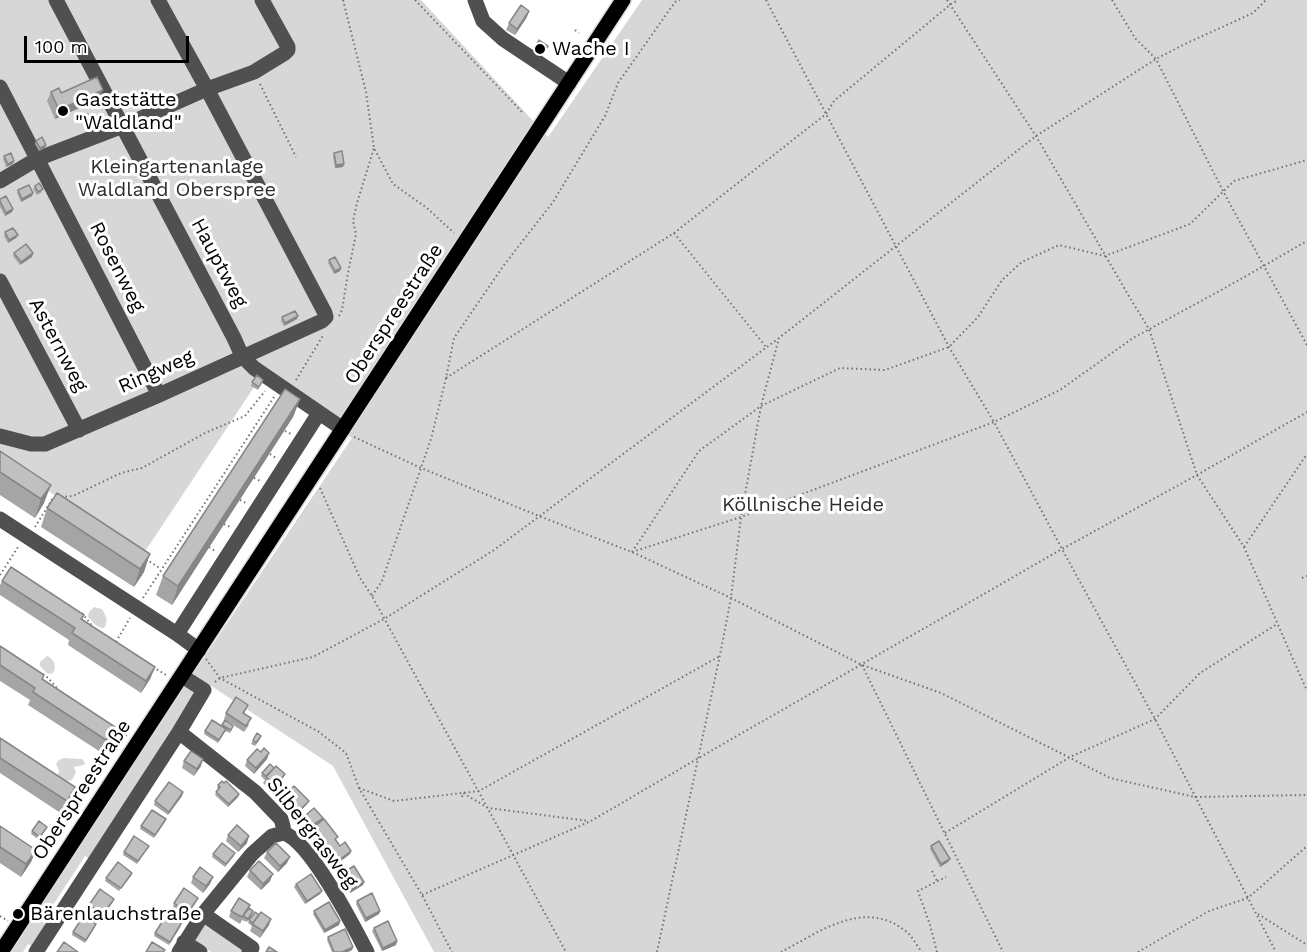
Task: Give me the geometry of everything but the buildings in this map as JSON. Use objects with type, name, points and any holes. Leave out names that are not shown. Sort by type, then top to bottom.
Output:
[{"type":"main road","name":"Oberspreestraße","points":[[1,952],[624,0]]},
{"type":"street","name":"Hauptweg","points":[[56,0],[242,356]]},
{"type":"street","points":[[158,0],[325,313],[331,319]]},
{"type":"street","points":[[0,181],[37,159],[254,72],[285,54],[288,46],[262,0]]},
{"type":"street","points":[[476,0],[483,21],[503,39],[568,83]]},
{"type":"street","name":"Rosenweg","points":[[0,87],[159,395]]},
{"type":"street","name":"Asternweg","points":[[0,281],[79,430]]},
{"type":"street","name":"Ringweg","points":[[0,436],[31,444],[45,444],[331,319]]},
{"type":"street","points":[[242,356],[280,387],[343,429]]},
{"type":"street","points":[[177,634],[320,413]]},
{"type":"street","points":[[0,519],[28,534],[199,650]]},
{"type":"street","points":[[36,952],[204,690],[180,679]]},
{"type":"street","name":"Silbergrasweg","points":[[179,732],[255,792],[281,819],[284,834],[290,836],[309,856],[332,888],[367,952]]},
{"type":"street","points":[[200,952],[182,947],[203,914],[252,854],[272,836],[284,834]]},
{"type":"street","points":[[203,914],[252,948],[249,952]]},
{"type":"path","points":[[342,0],[366,92],[374,148],[393,184],[427,208],[457,235]]},
{"type":"path","points":[[415,0],[523,113]]},
{"type":"path","points":[[372,596],[382,581],[421,468],[446,378],[454,338],[504,265],[553,202],[605,116],[618,83],[675,2],[680,0]]},
{"type":"path","points":[[766,0],[949,347],[994,422],[1155,719],[1276,952]]},
{"type":"path","points":[[947,0],[1036,136],[1149,329],[1197,475],[1244,547],[1307,691]]},
{"type":"path","points":[[446,378],[674,233],[826,114],[834,101],[958,0]]},
{"type":"path","points":[[1112,0],[1135,38],[1156,59],[1223,191],[1307,345]]},
{"type":"path","points":[[220,678],[314,657],[384,619],[494,550],[779,338],[1036,136],[1156,59],[1186,43],[1253,14],[1266,0]]},
{"type":"path","points":[[254,72],[296,157]]},
{"type":"path","points":[[331,319],[342,310],[356,234],[353,221],[374,148]]},
{"type":"path","points":[[632,552],[699,451],[760,406],[840,368],[885,370],[949,347],[978,317],[1002,279],[1022,262],[1059,245],[1105,256],[1190,224],[1234,181],[1307,160]]},
{"type":"path","points":[[674,233],[766,347]]},
{"type":"path","points":[[632,552],[741,517],[994,422],[1060,390],[1133,338],[1307,241]]},
{"type":"path","points":[[120,645],[115,642],[136,608],[280,387],[324,333]]},
{"type":"path","points":[[657,952],[731,598],[741,517],[760,406],[779,338]]},
{"type":"path","points":[[0,575],[53,498],[74,496],[121,473],[142,468],[206,433],[245,416],[259,399],[280,387]]},
{"type":"path","points":[[422,895],[591,821],[1062,549],[1307,412]]},
{"type":"path","points":[[343,429],[421,468],[632,552],[731,598],[862,665],[941,693],[1110,778],[1195,797],[1307,795]]},
{"type":"path","points":[[1244,547],[1307,454]]},
{"type":"path","points":[[314,474],[360,578],[372,596],[566,952]]},
{"type":"path","points":[[53,498],[63,505]]},
{"type":"path","points":[[142,556],[162,569]]},
{"type":"path","points":[[1302,578],[1307,576]]},
{"type":"path","points":[[75,609],[84,615],[96,630]]},
{"type":"path","points":[[945,833],[1070,757],[1155,719],[1200,673],[1277,624]]},
{"type":"path","points":[[199,650],[220,678],[319,732],[346,753],[359,788],[422,895],[452,952]]},
{"type":"path","points":[[359,788],[394,801],[463,795],[479,791],[720,655]]},
{"type":"path","points":[[862,665],[1003,952]]},
{"type":"path","points":[[152,667],[180,679]]},
{"type":"path","points":[[40,673],[58,689],[53,693]]},
{"type":"path","points":[[113,727],[137,743]]},
{"type":"path","points":[[65,782],[98,804]]},
{"type":"path","points":[[463,795],[488,808],[591,821]]},
{"type":"path","points":[[25,844],[58,866]]},
{"type":"path","points":[[1138,952],[1209,911],[1248,898],[1307,846]]},
{"type":"path","points":[[932,871],[938,881]]},
{"type":"path","points":[[937,952],[918,891],[946,877]]},
{"type":"path","points":[[1255,912],[1307,945]]},
{"type":"path","points":[[781,952],[832,925],[855,917],[871,917],[889,921],[909,934],[922,952]]},
{"type":"green space","name":"Köllnische Heide","points":[[0,0],[421,0],[548,137],[642,0],[1307,0],[1307,952],[434,952],[333,766],[193,674],[352,438],[260,378],[144,553],[0,460]]},
{"type":"green space","points":[[94,607],[102,609],[105,614],[107,621],[104,628],[97,626],[88,617]]},
{"type":"green space","points":[[47,656],[54,663],[55,668],[53,673],[48,674],[40,666],[40,662]]},
{"type":"green space","points":[[185,686],[198,695],[91,859],[85,856],[42,922],[49,926],[35,948],[28,944],[23,952],[10,952]]},
{"type":"green space","points":[[64,758],[82,759],[85,763],[74,767],[76,772],[72,780],[67,781],[58,775],[56,764]]},
{"type":"green space","points":[[207,924],[239,946],[243,952],[211,952],[196,943],[195,939]]},
{"type":"place","name":"Wache I","points":[[540,49]]},
{"type":"place","name":"Gaststätte \"Waldland\"","points":[[63,111]]},
{"type":"place","name":"Bärenlauchstraße","points":[[18,914]]},
{"type":"park label","name":"Kleingartenanlage Waldland Oberspree","points":[[177,178]]}]
